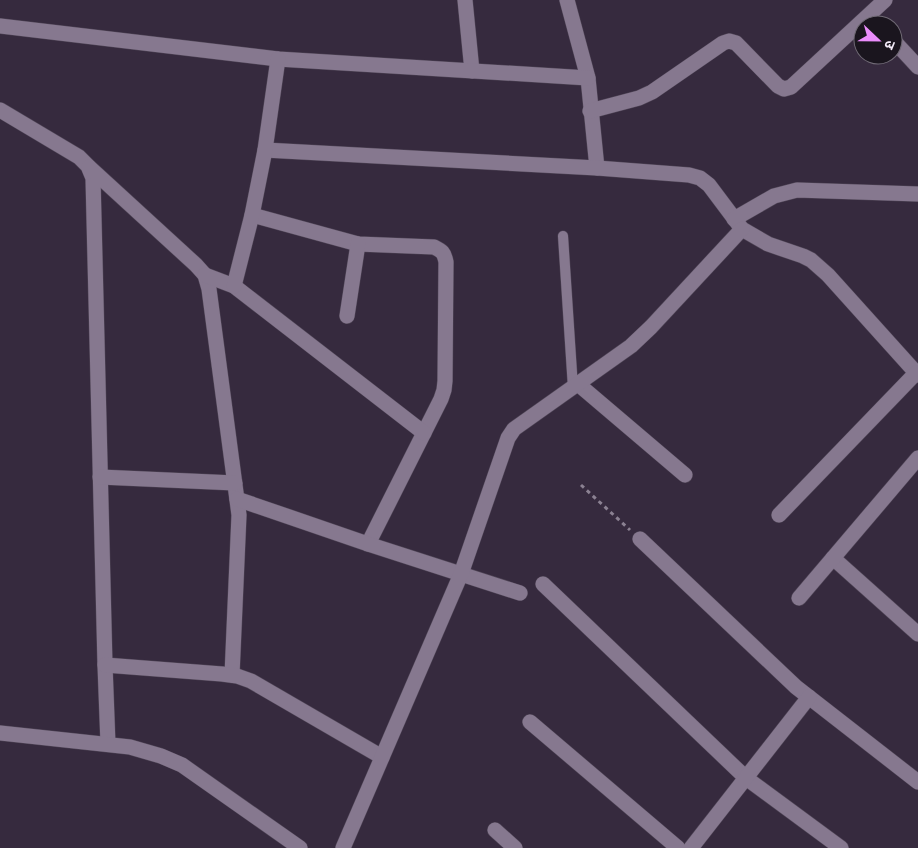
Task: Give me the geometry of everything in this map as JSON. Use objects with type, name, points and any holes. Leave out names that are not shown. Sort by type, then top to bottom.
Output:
[{"type":"street","points":[[466,0],[472,71]]},
{"type":"street","points":[[567,0],[588,78],[597,168]]},
{"type":"street","points":[[877,15],[885,0]]},
{"type":"street","points":[[0,26],[278,59],[588,78]]},
{"type":"street","points":[[590,111],[639,98],[652,92],[723,43],[729,41],[736,43],[778,86],[784,89],[791,87],[853,37]]},
{"type":"street","points":[[903,51],[918,67]]},
{"type":"street","points":[[234,286],[252,216],[265,150],[278,59]]},
{"type":"street","points":[[0,110],[79,157],[196,265],[205,276],[210,289],[239,516],[232,675]]},
{"type":"street","points":[[265,150],[597,168],[690,175],[700,178],[709,184],[738,224],[768,244],[803,256],[818,265],[917,374],[779,515]]},
{"type":"street","points":[[88,166],[93,178],[108,744]]},
{"type":"street","points":[[343,848],[462,574],[508,438],[514,429],[631,346],[651,327],[738,224],[774,196],[797,190],[918,194]]},
{"type":"street","points":[[252,216],[358,244],[434,248],[442,251],[445,256],[444,390],[368,544]]},
{"type":"street","points":[[347,316],[358,244]]},
{"type":"street","points":[[205,276],[234,286],[424,433]]},
{"type":"street","points":[[575,386],[685,475]]},
{"type":"street","points":[[799,598],[918,458]]},
{"type":"street","points":[[100,477],[235,483]]},
{"type":"street","points":[[237,499],[520,593]]},
{"type":"street","points":[[640,539],[796,687],[918,782]]},
{"type":"street","points":[[833,558],[918,634]]},
{"type":"street","points":[[544,584],[746,778],[841,848]]},
{"type":"street","points":[[105,665],[237,676],[251,681],[382,757]]},
{"type":"street","points":[[691,848],[809,697]]},
{"type":"street","points":[[530,722],[678,848]]},
{"type":"street","points":[[0,733],[130,747],[161,756],[182,765],[300,848]]},
{"type":"street","points":[[495,830],[515,848]]},
{"type":"lane","points":[[563,236],[575,386]]},
{"type":"path","points":[[581,485],[640,539]]}]
